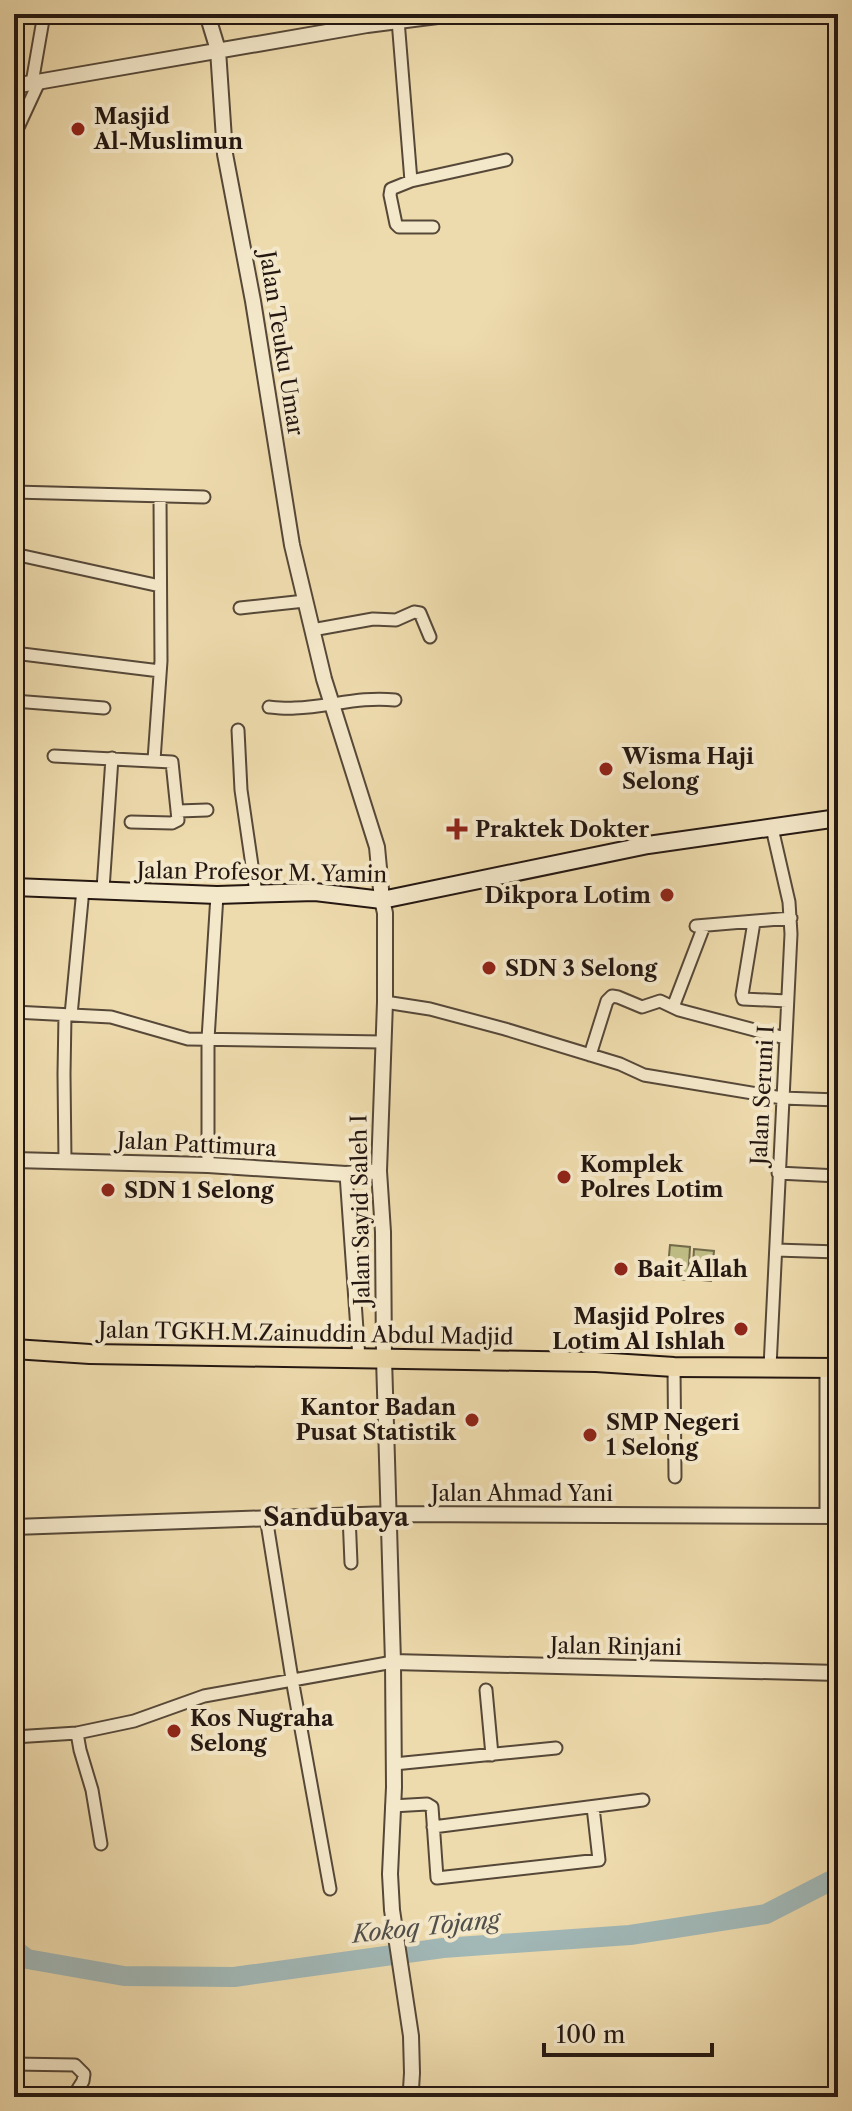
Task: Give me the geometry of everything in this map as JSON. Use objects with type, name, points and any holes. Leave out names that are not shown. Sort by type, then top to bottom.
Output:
[{"type":"main road","name":"Jalan Profesor M. Yamin","points":[[14,887],[217,895],[315,892],[382,900],[648,845],[838,818]]},
{"type":"main road","name":"Jalan TGKH.M.Zainuddin Abdul Madjid","points":[[14,1349],[106,1355],[832,1368]]},
{"type":"street","points":[[14,136],[35,83],[44,14]]},
{"type":"street","name":"Jalan Teuku Umar","points":[[207,14],[218,50],[225,154],[253,301],[292,545],[332,703]]},
{"type":"street","points":[[14,86],[398,20],[452,14]]},
{"type":"street","points":[[398,20],[411,181]]},
{"type":"street","points":[[433,227],[399,227],[391,189],[411,181],[506,160]]},
{"type":"street","points":[[14,492],[204,497]]},
{"type":"street","points":[[154,760],[160,671],[160,497]]},
{"type":"street","points":[[14,554],[160,586]]},
{"type":"street","points":[[240,608],[305,601]]},
{"type":"street","points":[[312,630],[373,619],[396,620],[414,612],[420,613],[430,637]]},
{"type":"street","points":[[14,653],[160,671]]},
{"type":"street","points":[[269,707],[299,708],[381,698],[395,700]]},
{"type":"street","points":[[14,701],[104,708]]},
{"type":"street","name":"Jalan Sayid Saleh I","points":[[332,703],[377,847],[385,913],[379,1171],[393,1662],[394,1764],[390,1874],[392,1910],[413,2056],[408,2097]]},
{"type":"street","points":[[238,730],[241,790],[256,893]]},
{"type":"street","points":[[54,756],[168,760],[174,764],[178,820],[172,823],[131,822]]},
{"type":"street","points":[[103,889],[112,758]]},
{"type":"street","points":[[178,811],[207,810]]},
{"type":"street","name":"Jalan Seruni I","points":[[770,1367],[791,918],[772,828]]},
{"type":"street","points":[[65,1161],[64,1074],[83,889]]},
{"type":"street","points":[[208,1165],[208,1039],[217,895]]},
{"type":"street","points":[[673,1007],[700,926],[791,918]]},
{"type":"street","points":[[754,922],[743,999],[787,1001]]},
{"type":"street","points":[[590,1055],[607,1001],[612,996],[642,1007],[660,1001],[785,1038]]},
{"type":"street","points":[[385,1002],[430,1009],[620,1064],[644,1075],[782,1098],[838,1100]]},
{"type":"street","points":[[14,1012],[111,1017],[182,1038],[383,1042]]},
{"type":"street","name":"Jalan Pattimura","points":[[14,1160],[208,1165],[346,1174],[379,1171]]},
{"type":"street","points":[[778,1173],[838,1176]]},
{"type":"street","points":[[346,1174],[359,1358]]},
{"type":"street","points":[[776,1250],[838,1252]]},
{"type":"street","points":[[674,1367],[675,1477]]},
{"type":"street","points":[[832,1368],[832,1516]]},
{"type":"street","name":"Jalan Ahmad Yani","points":[[14,1527],[389,1514],[832,1516]]},
{"type":"street","points":[[349,1515],[351,1563]]},
{"type":"street","points":[[266,1517],[330,1889]]},
{"type":"street","points":[[14,1737],[77,1733],[134,1721],[204,1696],[393,1662]]},
{"type":"street","name":"Jalan Rinjani","points":[[393,1662],[838,1673]]},
{"type":"street","points":[[486,1690],[492,1755]]},
{"type":"street","points":[[77,1733],[92,1790],[101,1844]]},
{"type":"street","points":[[394,1764],[556,1748]]},
{"type":"street","points":[[433,1827],[643,1800]]},
{"type":"street","points":[[392,1806],[427,1804],[432,1807],[437,1878],[599,1860],[593,1807]]},
{"type":"street","points":[[14,2064],[75,2065],[84,2074],[73,2097]]},
{"type":"shaded area","points":[[670,1245],[690,1247],[688,1280],[667,1278]]},
{"type":"shaded area","points":[[694,1249],[714,1251],[711,1281],[692,1279]]},
{"type":"waterway","name":"Kokoq Tojang","points":[[14,1949],[27,1959],[124,1976],[234,1977],[443,1948],[630,1935],[766,1914],[838,1877]]},
{"type":"place","name":"Masjid Al-Muslimun","points":[[78,129]]},
{"type":"place","name":"Wisma Haji Selong","points":[[606,769]]},
{"type":"place","name":"Praktek Dokter","points":[[457,829]]},
{"type":"place","name":"Dikpora Lotim","points":[[667,895]]},
{"type":"place","name":"SDN 3 Selong","points":[[489,968]]},
{"type":"place","name":"Komplek Polres Lotim","points":[[564,1177]]},
{"type":"place","name":"SDN 1 Selong","points":[[108,1190]]},
{"type":"place","name":"Bait Allah","points":[[621,1269]]},
{"type":"place","name":"Masjid Polres Lotim Al Ishlah","points":[[741,1329]]},
{"type":"place","name":"Kantor Badan Pusat Statistik","points":[[472,1420]]},
{"type":"place","name":"SMP Negeri 1 Selong","points":[[590,1435]]},
{"type":"place","name":"Kos Nugraha Selong","points":[[174,1731]]},
{"type":"district","name":"Sandubaya","points":[[336,1517]]}]
